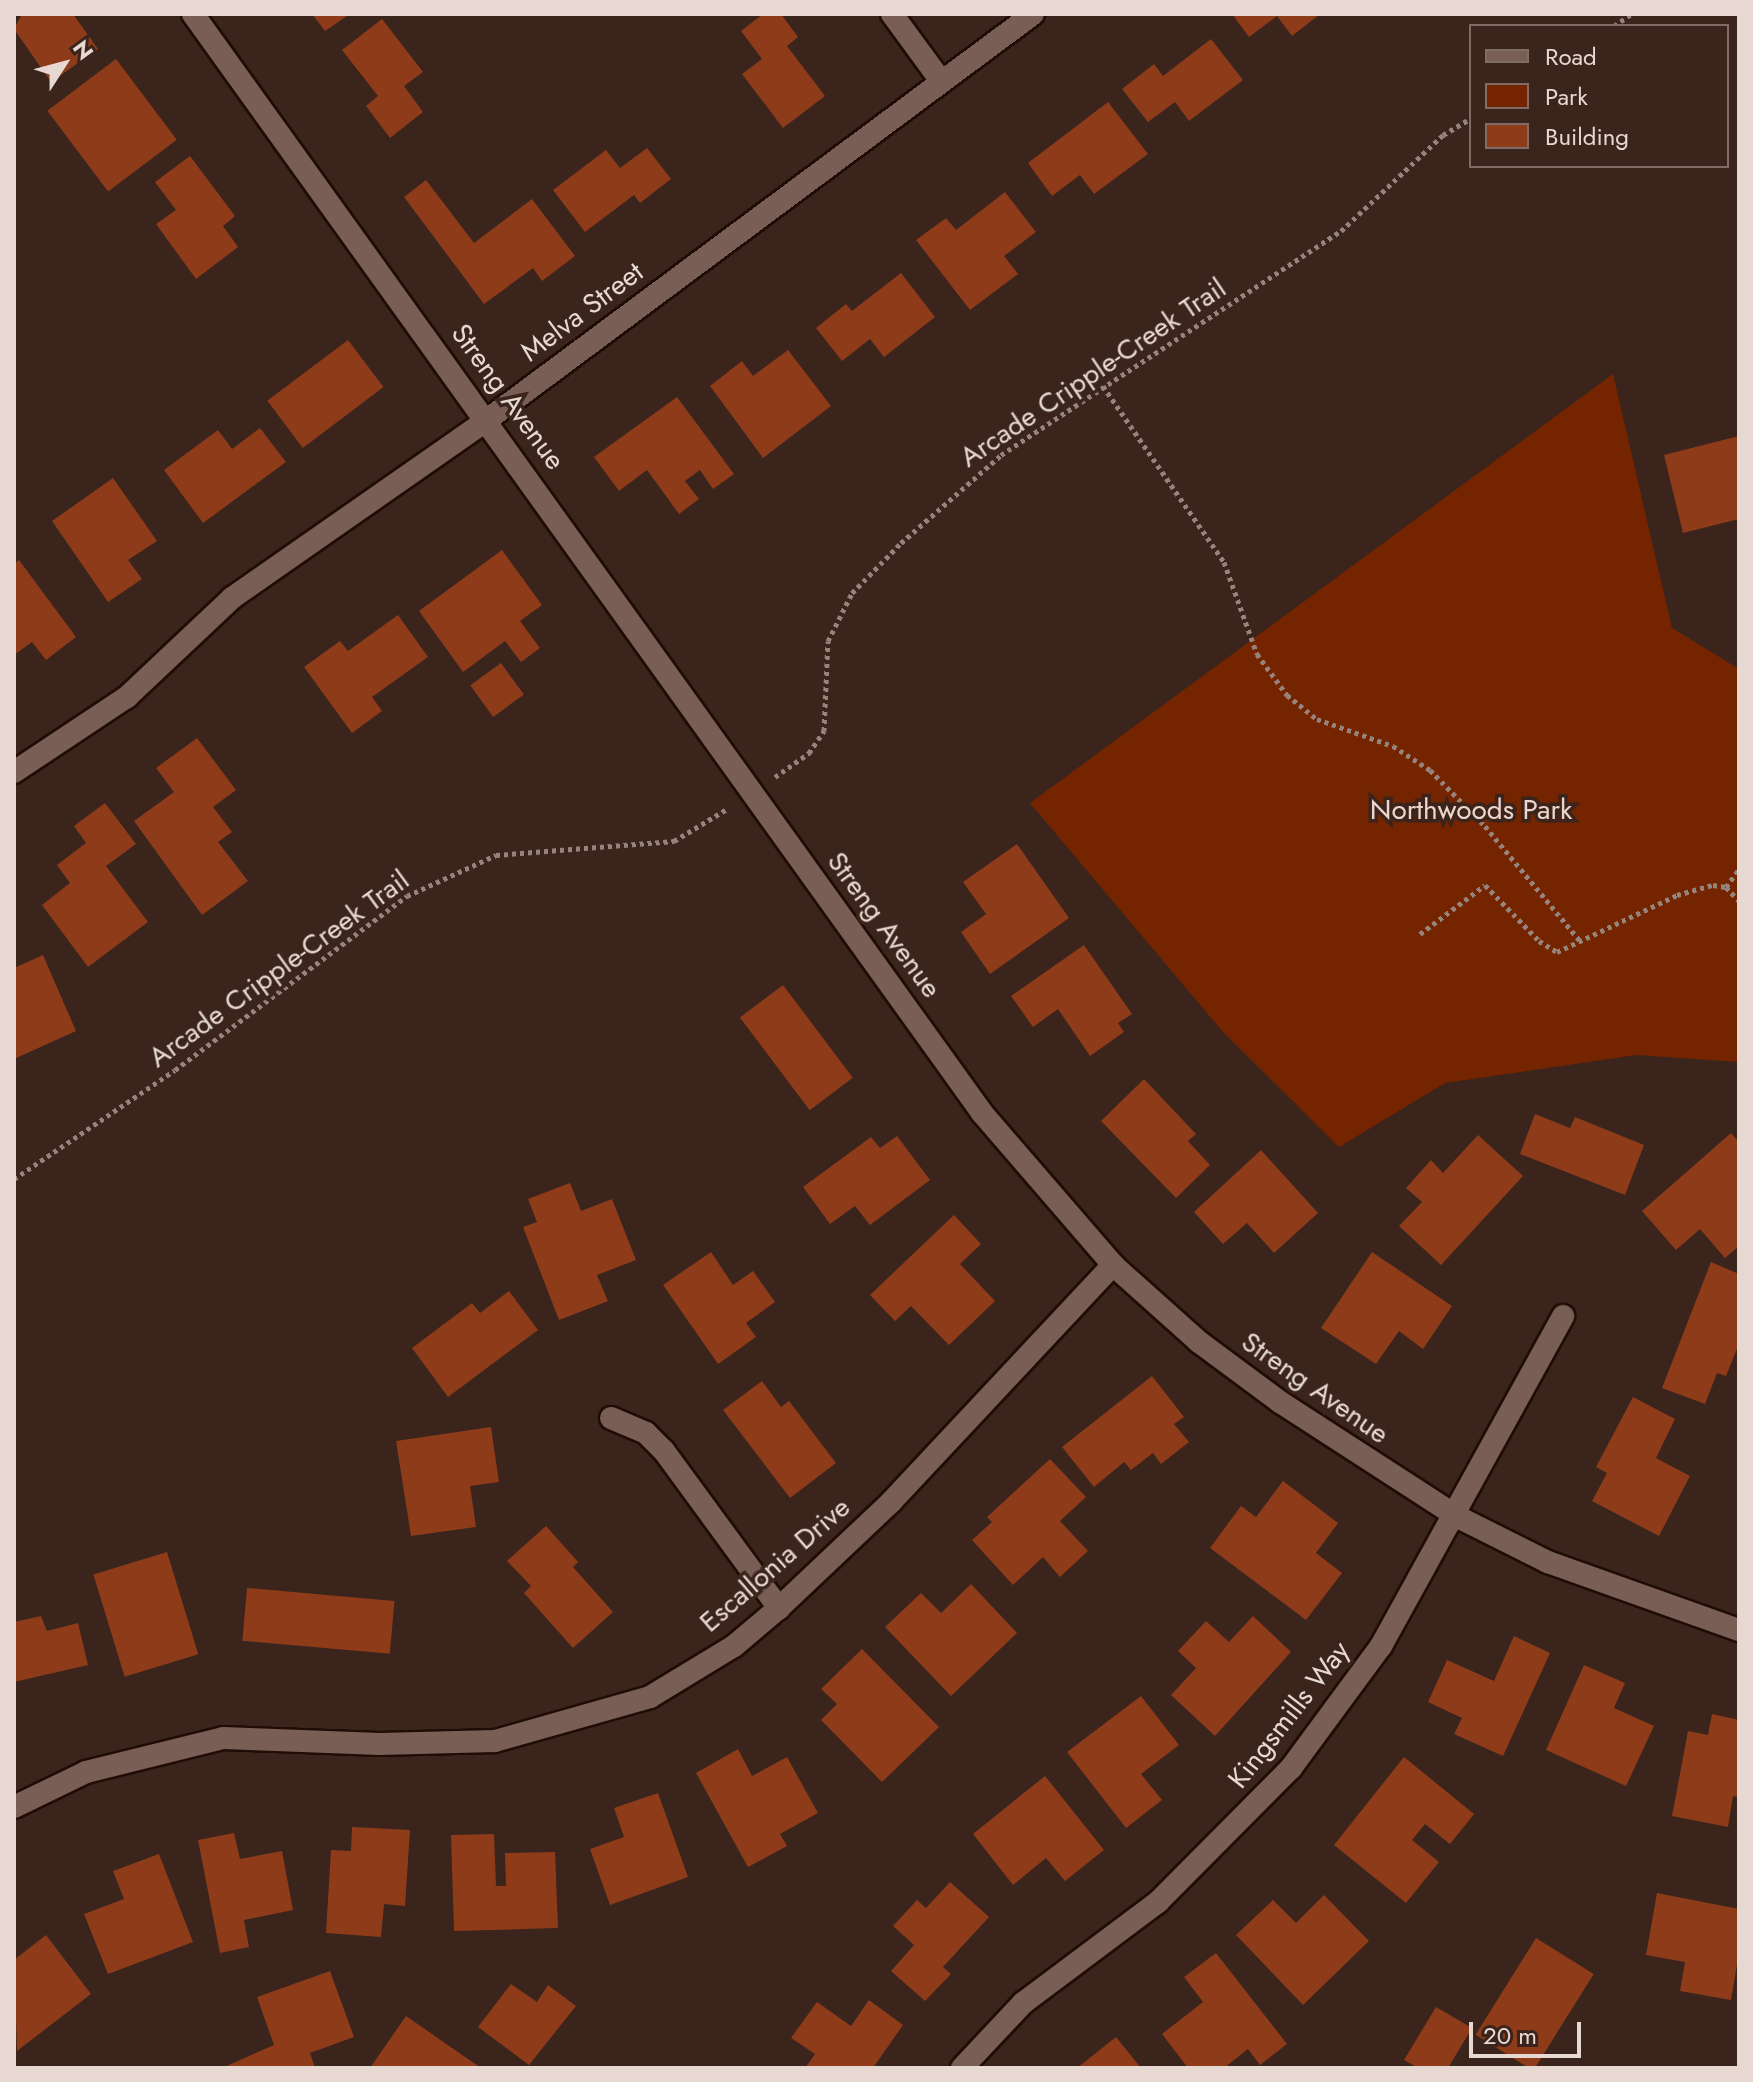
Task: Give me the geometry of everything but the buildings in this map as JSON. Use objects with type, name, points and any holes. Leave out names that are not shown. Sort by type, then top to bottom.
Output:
[{"type":"street","name":"Streng Avenue","points":[[193,14],[982,1113],[1113,1265],[1199,1342],[1280,1402],[1456,1516],[1548,1562],[1739,1630]]},
{"type":"street","points":[[892,14],[941,81]]},
{"type":"street","name":"Melva Street","points":[[14,772],[127,697],[232,598],[487,420],[1033,14]]},
{"type":"street","name":"Escallonia Drive","points":[[14,1807],[86,1772],[223,1738],[380,1744],[495,1741],[581,1720],[650,1697],[734,1646],[779,1608],[891,1502],[1113,1265]]},
{"type":"street","name":"Kingsmills Way","points":[[962,2068],[1023,2003],[1158,1902],[1291,1768],[1381,1646],[1456,1516],[1563,1316]]},
{"type":"street","points":[[611,1418],[646,1433],[664,1451],[779,1608]]},
{"type":"path","name":"Arcade Cripple-Creek Trail","points":[[14,1179],[175,1070],[407,896],[496,855],[674,841],[751,795],[809,753],[824,731],[828,641],[852,593],[972,479],[1103,386],[1341,231],[1443,135],[1469,119]]},
{"type":"path","points":[[1103,386],[1224,562],[1257,654],[1287,695],[1317,719],[1393,746],[1430,770],[1485,826],[1580,941]]},
{"type":"path","points":[[1420,934],[1485,885],[1539,941],[1557,952],[1677,895],[1726,887],[1739,869]]},
{"type":"path","points":[[1726,887],[1739,901]]},
{"type":"green space","name":"Northwoods Park","points":[[1613,374],[1672,628],[1739,669],[1739,1062],[1636,1055],[1445,1083],[1339,1147],[1223,1032],[1030,803]]}]
